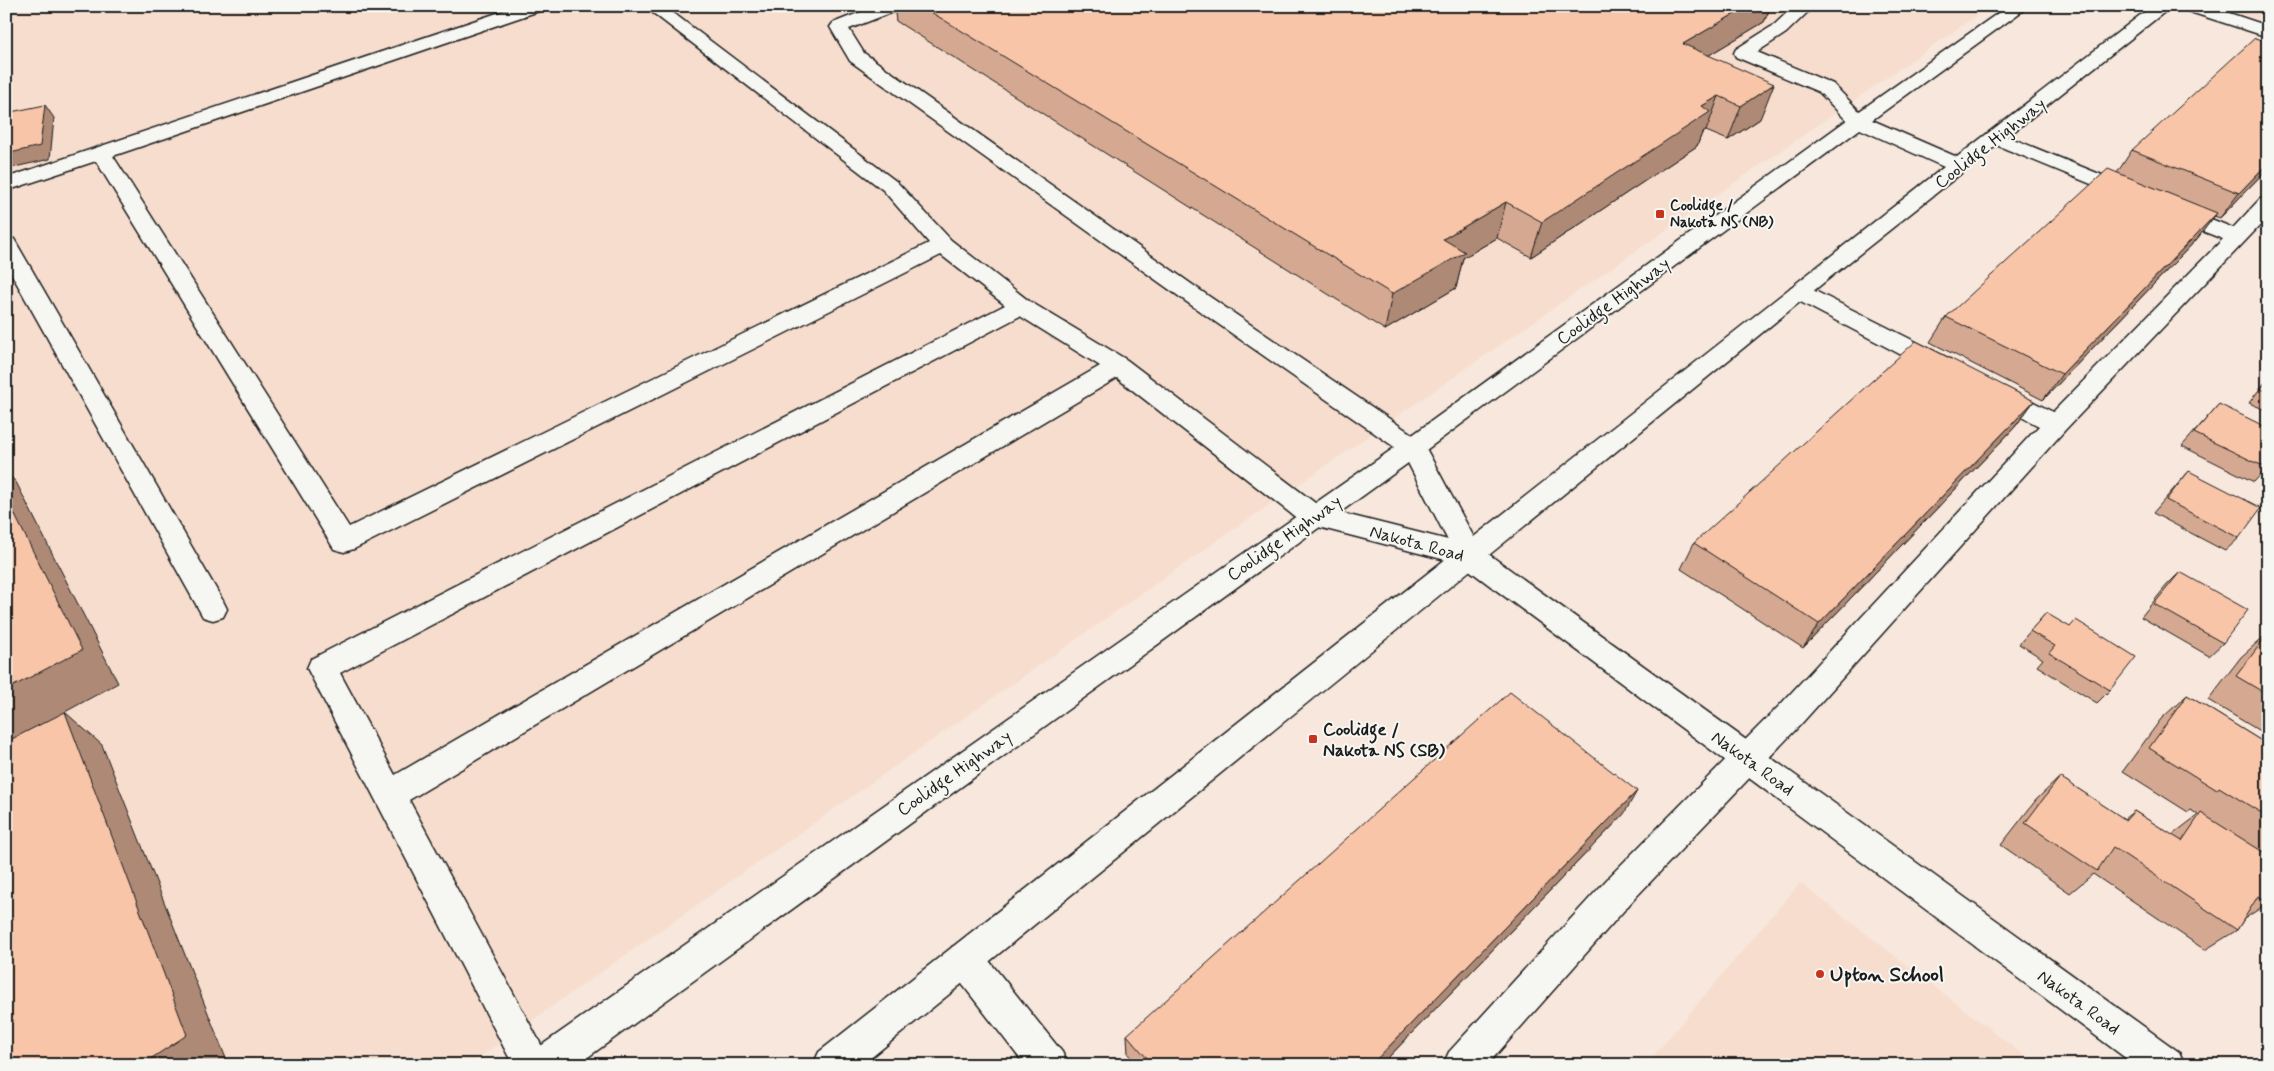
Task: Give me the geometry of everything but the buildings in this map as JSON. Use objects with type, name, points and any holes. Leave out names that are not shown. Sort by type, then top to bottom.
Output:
[{"type":"main road","points":[[6,185],[536,6]]},
{"type":"main road","points":[[653,6],[890,186],[943,245],[1021,306],[1118,366],[1314,516]]},
{"type":"main road","points":[[892,6],[839,27],[858,57],[1199,300],[1413,447],[1470,556]]},
{"type":"main road","points":[[1805,6],[1780,29],[1743,53],[1826,88],[1858,121],[1960,166]]},
{"type":"main road","name":"Coolidge Highway","points":[[545,1065],[1413,447],[1858,121],[2020,6]]},
{"type":"main road","name":"Coolidge Highway","points":[[832,1065],[1800,292],[1825,270],[2163,6]]},
{"type":"main road","points":[[2190,6],[2268,32]]},
{"type":"main road","points":[[1996,138],[2237,238]]},
{"type":"main road","points":[[102,152],[344,542],[943,245]]},
{"type":"main road","points":[[1462,1065],[1538,980],[1746,758],[1790,715],[2056,424],[2268,204]]},
{"type":"main road","points":[[6,244],[213,609]]},
{"type":"main road","points":[[1800,292],[2056,424]]},
{"type":"main road","points":[[533,1065],[322,668],[1021,306]]},
{"type":"main road","points":[[389,795],[1118,366]]},
{"type":"main road","name":"Nakota Road","points":[[1314,516],[1470,556],[2166,1065]]},
{"type":"main road","points":[[965,959],[1048,1065]]},
{"type":"shaded area","points":[[6,6],[1990,6],[1218,540],[468,1065],[6,1065]]},
{"type":"shaded area","points":[[2226,6],[2268,6],[2268,23],[2228,9]]},
{"type":"shaded area","name":"Upton School","points":[[1800,883],[2036,1065],[1646,1065]]},
{"type":"place","name":"Coolidge / Nakota NS (NB)","points":[[1660,214]]},
{"type":"place","name":"Coolidge / Nakota NS (SB)","points":[[1313,739]]},
{"type":"place","name":"Upton School","points":[[1820,974]]}]
